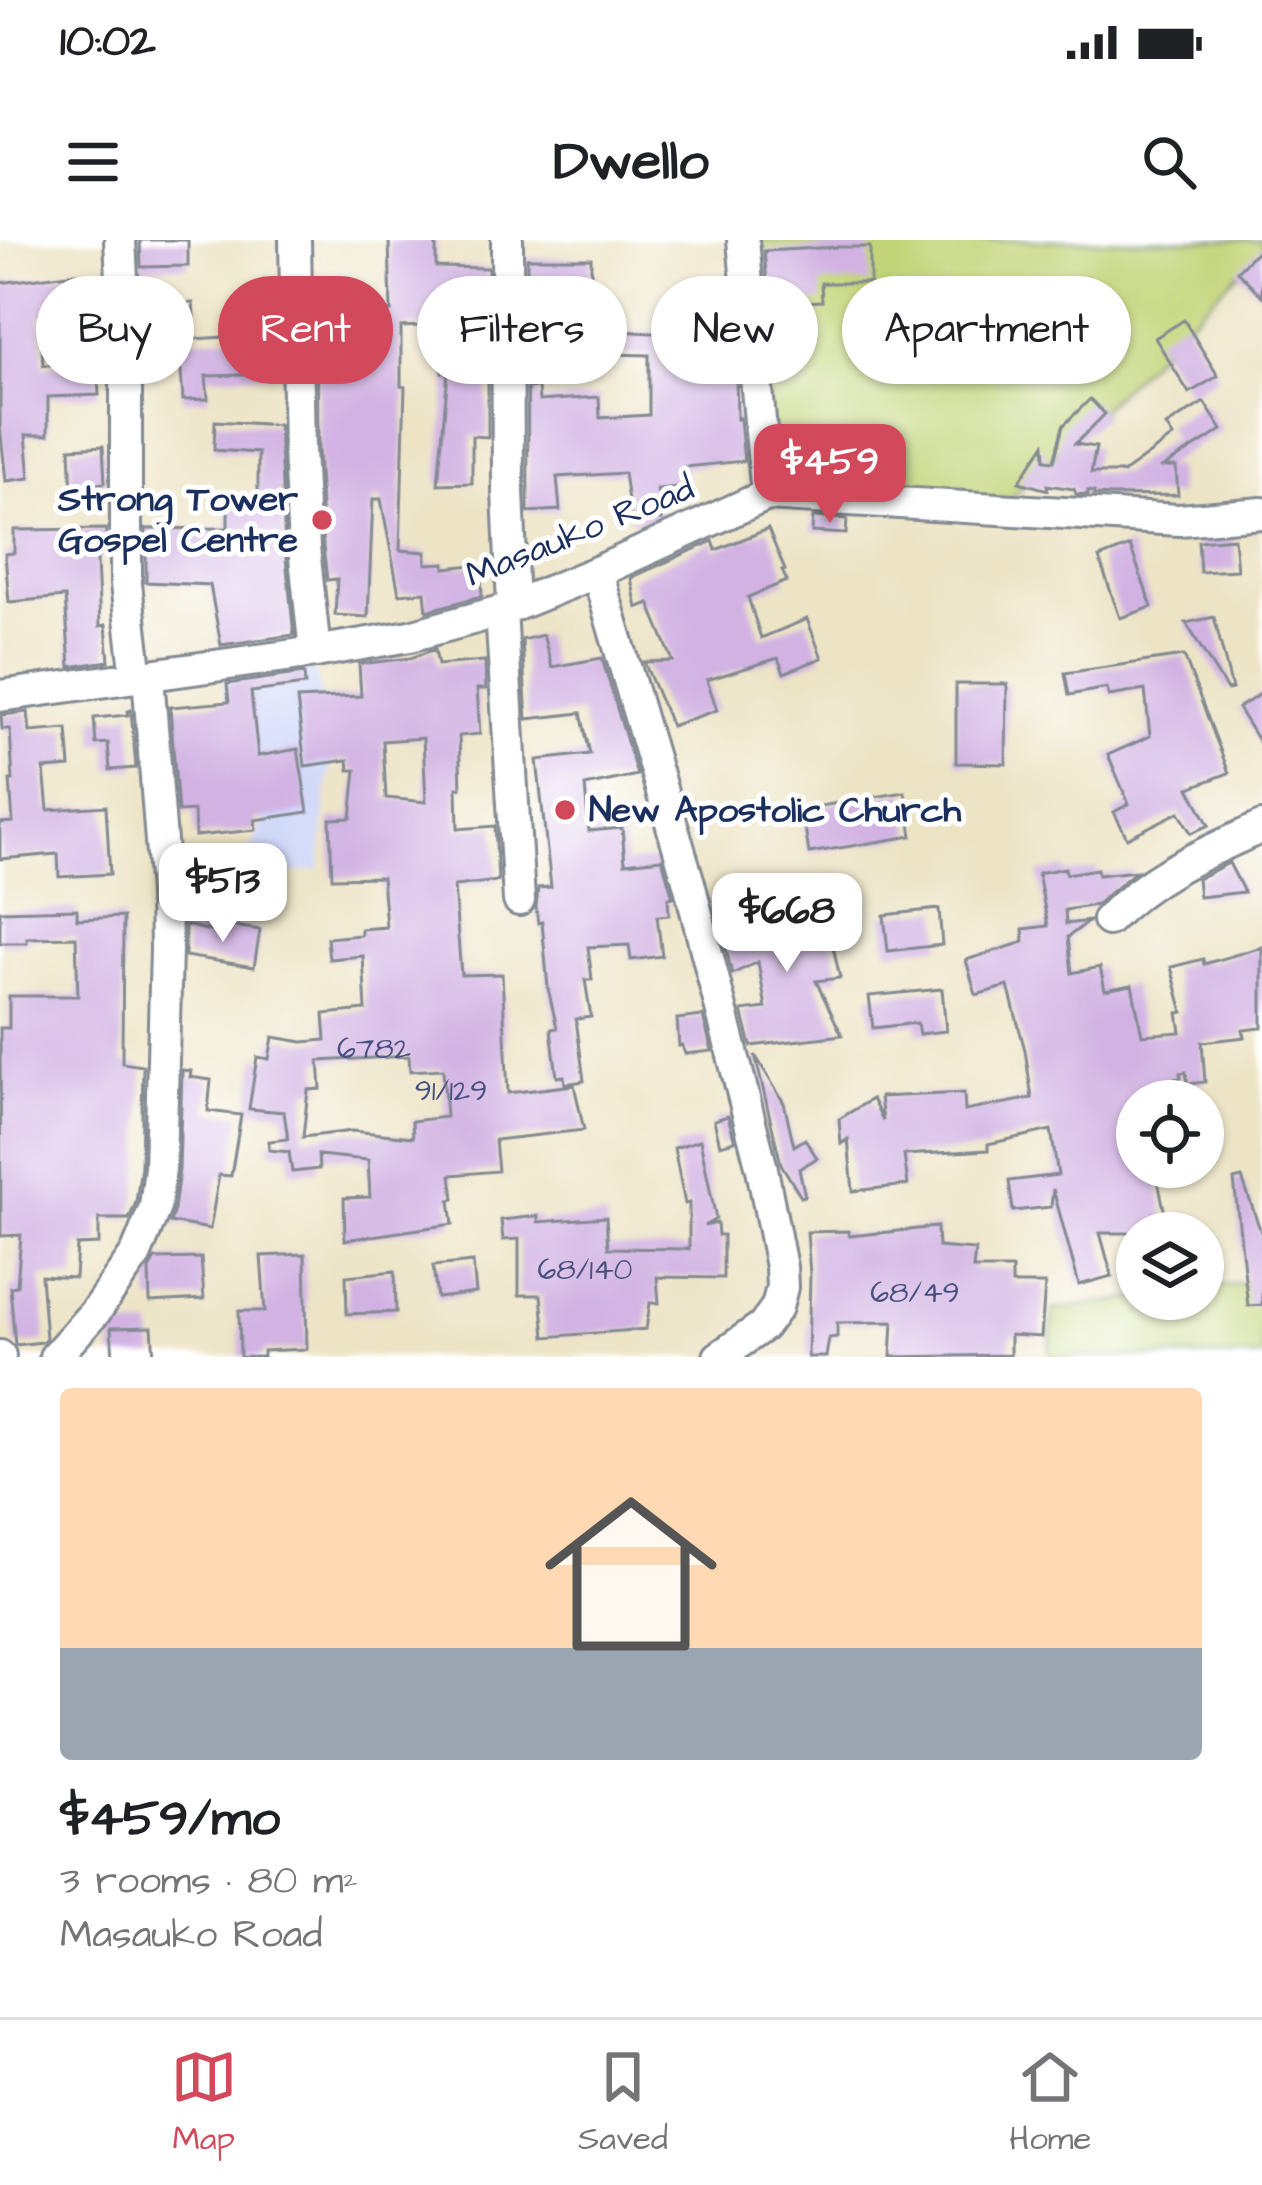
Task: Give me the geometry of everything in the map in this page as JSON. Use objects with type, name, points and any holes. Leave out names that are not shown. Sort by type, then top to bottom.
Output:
[{"type":"street","points":[[120,240],[122,276]]},
{"type":"street","points":[[296,240],[301,489],[315,652]]},
{"type":"street","points":[[507,240],[507,609],[519,900]]},
{"type":"street","points":[[743,240],[767,494]]},
{"type":"street","points":[[56,1357],[136,1254],[155,1207],[160,1168],[165,892],[143,677],[126,584],[125,384]]},
{"type":"street","name":"Masauko Road","points":[[0,697],[410,636],[507,609],[767,494],[1179,520],[1262,514]]},
{"type":"street","points":[[597,572],[689,883],[762,1168],[781,1267],[778,1306],[763,1326],[719,1357]]},
{"type":"street","points":[[1108,920],[1133,894],[1180,865],[1262,827]]},
{"type":"shaded area","points":[[314,663],[333,758],[320,870],[243,869],[263,822],[238,754],[232,753],[222,676]]},
{"type":"green space","points":[[750,240],[1262,240],[1262,249],[1131,379],[1131,276],[842,276],[842,384],[1126,384],[1009,500],[776,485],[765,384],[818,384],[818,276],[754,276]]},
{"type":"green space","points":[[1262,1281],[1262,1357],[1050,1357],[1053,1310],[1116,1301],[1116,1320],[1224,1320],[1224,1286]]},
{"type":"building","points":[[140,240],[188,240],[188,266],[141,267]]},
{"type":"building","points":[[389,240],[436,240],[436,267],[488,268],[488,276],[417,276],[417,326],[401,327],[401,386],[405,387],[400,550],[426,552],[426,564],[445,563],[445,568],[473,565],[475,579],[481,578],[482,596],[427,611],[425,592],[399,594],[381,499],[373,499],[368,617],[335,615],[337,579],[327,580],[323,546],[318,384],[393,384]]},
{"type":"building","points":[[1262,246],[1262,296],[1237,271]]},
{"type":"building","points":[[870,247],[870,276],[842,276],[842,283],[821,283],[822,301],[818,301],[818,276],[766,276],[764,251]]},
{"type":"building","points":[[527,258],[591,258],[591,276],[527,276]]},
{"type":"building","points":[[36,278],[36,384],[98,384],[99,395],[48,397],[48,435],[26,435],[30,478],[6,481],[0,426],[0,283]]},
{"type":"building","points":[[1184,320],[1218,376],[1189,393],[1155,338]]},
{"type":"building","points":[[627,332],[651,333],[651,384],[736,384],[744,461],[685,467],[687,486],[657,489],[661,520],[631,522],[624,473],[557,477],[560,510],[528,512],[527,384],[538,387],[539,401],[599,397],[600,418],[649,415],[649,355],[627,354]]},
{"type":"building","points":[[218,337],[218,376],[206,376],[208,399],[183,400],[182,384],[194,384],[194,339]]},
{"type":"building","points":[[447,384],[488,384],[488,437],[472,436],[472,483],[438,484]]},
{"type":"building","points":[[1090,399],[1105,414],[1075,444],[1096,447],[1091,473],[1123,473],[1173,437],[1166,426],[1204,402],[1222,430],[1163,467],[1176,467],[1178,495],[1114,496],[1088,491],[1088,495],[1019,482],[1044,445],[1045,460],[1054,461],[1063,426]]},
{"type":"building","points":[[215,421],[279,425],[294,635],[221,645],[210,585],[146,582],[146,529],[228,528],[228,496],[258,496],[258,453],[214,450]]},
{"type":"building","points":[[103,446],[105,483],[95,484],[95,493],[72,495],[70,448]]},
{"type":"building","points":[[813,517],[847,519],[846,534],[812,532]]},
{"type":"building","points":[[106,529],[106,556],[98,556],[97,561],[100,626],[106,625],[109,661],[70,667],[65,597],[9,602],[5,554],[14,553],[14,530]]},
{"type":"building","points":[[768,529],[787,581],[748,597],[761,638],[807,619],[822,658],[784,673],[778,658],[707,680],[717,710],[671,726],[644,662],[673,661],[649,603],[637,608],[631,578],[713,541],[716,550]]},
{"type":"building","points":[[1234,538],[1237,570],[1200,572],[1198,541]]},
{"type":"building","points":[[1130,546],[1152,607],[1120,618],[1099,558]]},
{"type":"building","points":[[1214,617],[1232,689],[1227,690],[1186,623]]},
{"type":"building","points":[[543,635],[552,667],[602,658],[637,775],[585,786],[589,831],[622,828],[625,863],[662,859],[673,897],[668,898],[669,915],[657,916],[662,956],[631,960],[629,945],[588,947],[592,980],[585,980],[591,1017],[576,1019],[584,1081],[565,1084],[564,1076],[557,1077],[551,1029],[557,1028],[536,908],[538,888],[551,887],[537,760],[590,754],[581,713],[527,719],[522,640]]},
{"type":"building","points":[[435,649],[438,665],[485,661],[486,689],[477,689],[480,734],[459,736],[458,829],[495,826],[498,881],[454,886],[461,975],[502,974],[508,1093],[574,1085],[584,1130],[495,1140],[498,1171],[451,1175],[453,1224],[345,1240],[344,1198],[370,1197],[368,1160],[318,1155],[319,1169],[292,1172],[289,1152],[269,1150],[269,1141],[288,1139],[284,1112],[249,1109],[257,1057],[269,1059],[273,1037],[326,1040],[324,1014],[366,1010],[363,956],[329,959],[327,938],[386,927],[382,877],[332,878],[330,819],[351,818],[356,770],[349,770],[348,760],[305,766],[297,699],[361,696],[359,664],[411,658]],"holes":[[[423,738],[426,802],[386,798],[383,741]],[[409,1056],[410,1071],[443,1069],[446,1117],[412,1121],[413,1137],[352,1131],[303,1137],[308,1090],[321,1089],[319,1061]]]},
{"type":"building","points":[[1184,656],[1229,773],[1189,788],[1209,825],[1191,833],[1179,812],[1127,838],[1114,812],[1129,804],[1108,755],[1150,736],[1145,690],[1109,696],[1107,688],[1069,695],[1065,673]]},
{"type":"building","points":[[304,673],[305,685],[251,692],[258,756],[298,749],[308,812],[255,820],[256,830],[195,836],[194,811],[178,812],[170,707],[229,702],[227,684]]},
{"type":"building","points":[[956,684],[1007,684],[1006,764],[956,763]]},
{"type":"building","points":[[1262,693],[1262,747],[1238,708]]},
{"type":"building","points":[[131,710],[136,768],[110,770],[108,743],[96,744],[94,718],[128,715]]},
{"type":"building","points":[[28,712],[30,732],[67,729],[70,767],[44,769],[48,810],[106,806],[110,874],[59,877],[58,854],[0,859],[0,823],[13,822],[10,729],[2,729],[1,715]]},
{"type":"building","points":[[905,792],[912,836],[809,853],[802,809]]},
{"type":"building","points":[[1229,863],[1244,892],[1199,897],[1197,879]]},
{"type":"building","points":[[1065,868],[1066,874],[1097,869],[1098,875],[1136,871],[1096,905],[1065,910],[1066,924],[1089,921],[1068,937],[1072,973],[1100,967],[1105,990],[1132,985],[1142,1035],[1181,1032],[1178,1013],[1183,1012],[1171,967],[1203,959],[1204,964],[1262,947],[1262,1028],[1243,1030],[1245,1037],[1202,1042],[1205,1080],[1187,1080],[1186,1072],[1180,1073],[1181,1078],[1164,1080],[1116,1080],[1116,1188],[1159,1188],[1165,1212],[1116,1212],[1116,1233],[1100,1233],[1112,1276],[1079,1285],[1053,1189],[1051,1207],[1013,1211],[1009,1181],[1058,1175],[1051,1130],[988,1144],[988,1150],[904,1155],[908,1185],[853,1191],[848,1139],[841,1144],[839,1119],[872,1099],[883,1121],[880,1097],[964,1093],[965,1111],[1032,1098],[1008,986],[976,995],[966,960],[1024,942],[1023,929],[1048,926],[1038,873]]},
{"type":"building","points":[[785,897],[794,922],[826,915],[840,978],[816,981],[842,1035],[751,1046],[742,1011],[766,1008],[758,962],[732,974],[724,940],[765,922],[759,907]]},
{"type":"building","points":[[77,909],[77,919],[123,917],[122,1063],[143,1066],[136,1202],[129,1219],[99,1219],[99,1244],[77,1245],[75,1278],[41,1276],[46,1338],[15,1345],[10,1287],[17,1286],[21,1235],[1,1236],[0,1028],[9,1028],[9,996],[78,996],[76,937],[0,943],[0,911]]},
{"type":"building","points":[[939,909],[942,945],[888,951],[884,915]]},
{"type":"building","points":[[220,924],[260,930],[254,967],[185,956],[185,925],[219,933]]},
{"type":"building","points":[[942,989],[946,1031],[919,1034],[917,1023],[873,1028],[869,996]]},
{"type":"building","points":[[703,1016],[712,1051],[685,1054],[679,1046],[677,1019]]},
{"type":"building","points":[[755,1055],[784,1103],[794,1146],[805,1139],[817,1158],[799,1169],[805,1196],[801,1197],[781,1164]]},
{"type":"building","points":[[182,1070],[191,1071],[190,1077],[211,1080],[208,1111],[241,1115],[231,1176],[219,1175],[210,1229],[170,1222],[179,1170]]},
{"type":"building","points":[[728,1116],[735,1141],[720,1145],[714,1120]]},
{"type":"building","points":[[700,1140],[716,1219],[704,1226],[717,1223],[718,1235],[723,1235],[723,1278],[657,1277],[659,1303],[650,1303],[646,1329],[545,1337],[541,1295],[519,1295],[519,1239],[503,1240],[501,1220],[606,1217],[608,1248],[689,1249],[689,1203],[685,1204],[674,1148]]},
{"type":"building","points":[[1242,1178],[1262,1235],[1262,1305],[1248,1306],[1234,1180]]},
{"type":"building","points":[[937,1227],[938,1247],[975,1250],[973,1269],[1012,1269],[1012,1284],[1045,1284],[1041,1337],[1010,1335],[1010,1355],[891,1357],[893,1322],[837,1323],[837,1337],[829,1338],[826,1357],[808,1357],[807,1232],[848,1231],[849,1236]]},
{"type":"building","points":[[305,1254],[307,1349],[240,1357],[239,1311],[265,1311],[261,1256]]},
{"type":"building","points":[[201,1258],[204,1299],[150,1302],[149,1269],[155,1259]]},
{"type":"building","points":[[473,1262],[476,1293],[437,1298],[433,1266]]},
{"type":"building","points":[[395,1271],[396,1312],[347,1314],[346,1276]]},
{"type":"building","points":[[152,1327],[154,1357],[113,1357],[111,1328]]},
{"type":"place","name":"Strong Tower Gospel Centre","points":[[322,520]]},
{"type":"place","name":"New Apostolic Church","points":[[565,810]]}]
